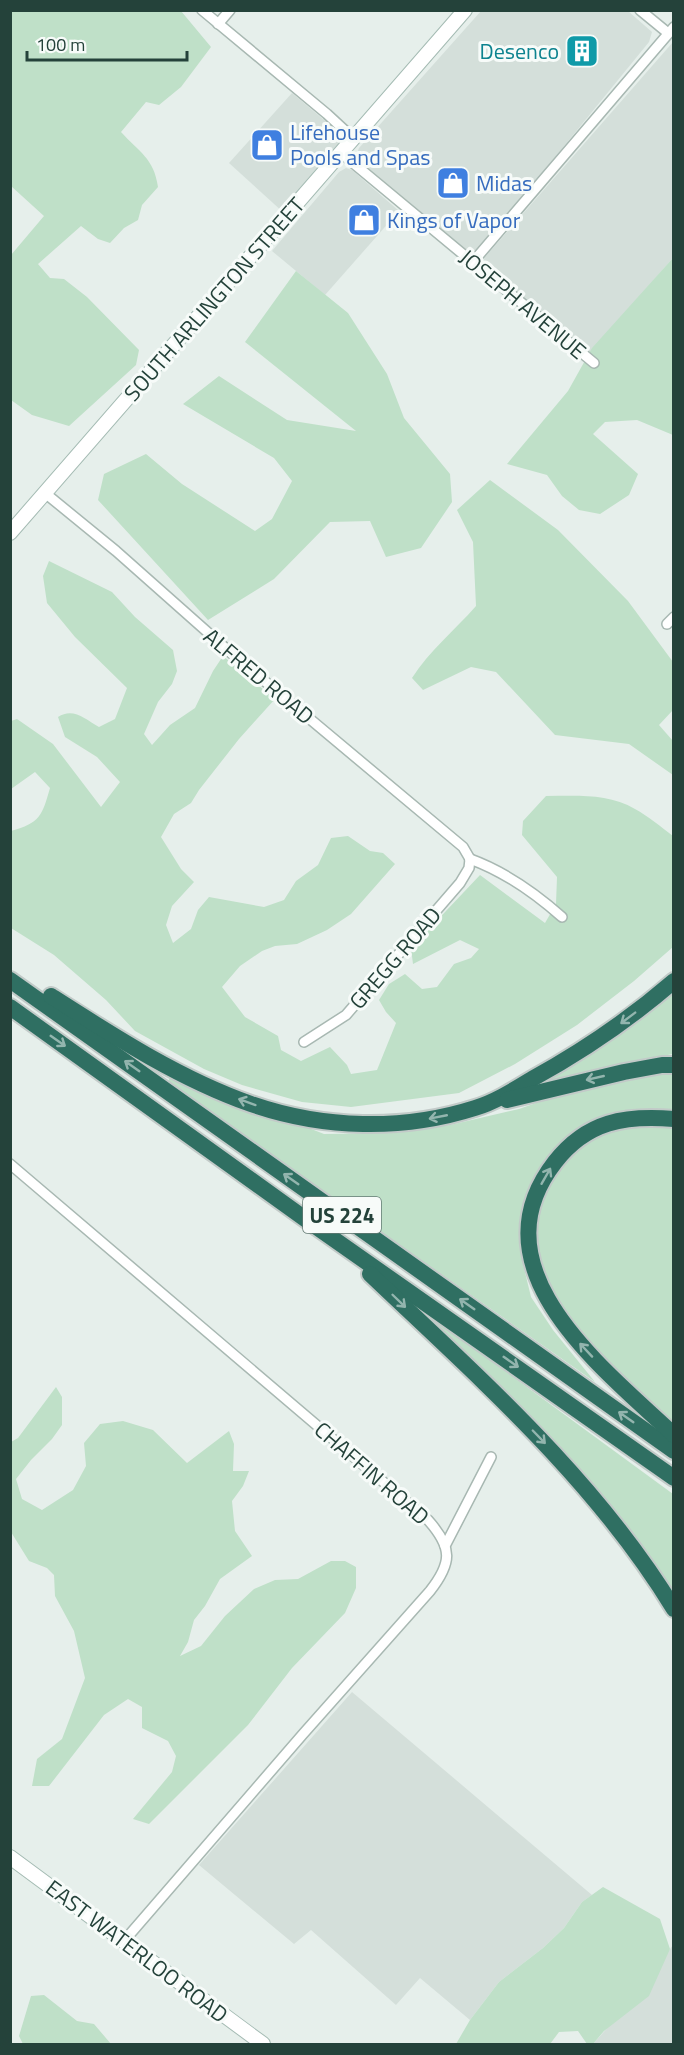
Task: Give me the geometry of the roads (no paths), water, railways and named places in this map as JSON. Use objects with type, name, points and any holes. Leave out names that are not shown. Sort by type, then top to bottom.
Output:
[{"type":"highway","points":[[10,970],[145,1054],[204,1084],[253,1105],[314,1120],[359,1124],[414,1121],[451,1115],[602,1077],[662,1065],[674,1065]]},
{"type":"highway","name":"US 224","points":[[10,980],[674,1451]]},
{"type":"highway","points":[[478,1107],[552,1068],[605,1035],[674,981]]},
{"type":"highway","name":"US 224","points":[[10,1007],[308,1221],[674,1478]]},
{"type":"highway","points":[[674,1119],[645,1116],[621,1119],[580,1138],[559,1157],[544,1178],[532,1206],[529,1233],[535,1275],[552,1308],[581,1345],[605,1370],[674,1435]]},
{"type":"highway","points":[[308,1221],[369,1273],[550,1448],[603,1508],[674,1609]]},
{"type":"main road","name":"SOUTH ARLINGTON STREET","points":[[10,533],[465,10]]},
{"type":"main road","name":"EAST WATERLOO ROAD","points":[[10,1857],[263,2044]]},
{"type":"street","points":[[202,10],[354,139]]},
{"type":"street","points":[[218,24],[230,10]]},
{"type":"street","points":[[472,263],[671,30],[640,10]]},
{"type":"street","name":"JOSEPH AVENUE","points":[[341,153],[594,363]]},
{"type":"street","name":"ALFRED ROAD","points":[[45,494],[116,551],[231,653],[463,848],[470,859]]},
{"type":"street","points":[[470,859],[504,875],[545,902],[562,918]]},
{"type":"street","name":"GREGG ROAD","points":[[304,1042],[340,1020],[366,993],[460,884],[469,868],[470,859]]},
{"type":"street","name":"CHAFFIN ROAD","points":[[10,1164],[428,1520],[438,1531],[445,1546],[447,1558],[446,1566],[430,1591],[124,1941]]},
{"type":"street","points":[[445,1546],[491,1457]]},
{"type":"place","name":"Desenco","points":[[582,51]]},
{"type":"place","name":"Lifehouse Pools and Spas","points":[[267,145]]},
{"type":"place","name":"Midas","points":[[453,183]]},
{"type":"place","name":"Kings of Vapor","points":[[364,220]]}]
